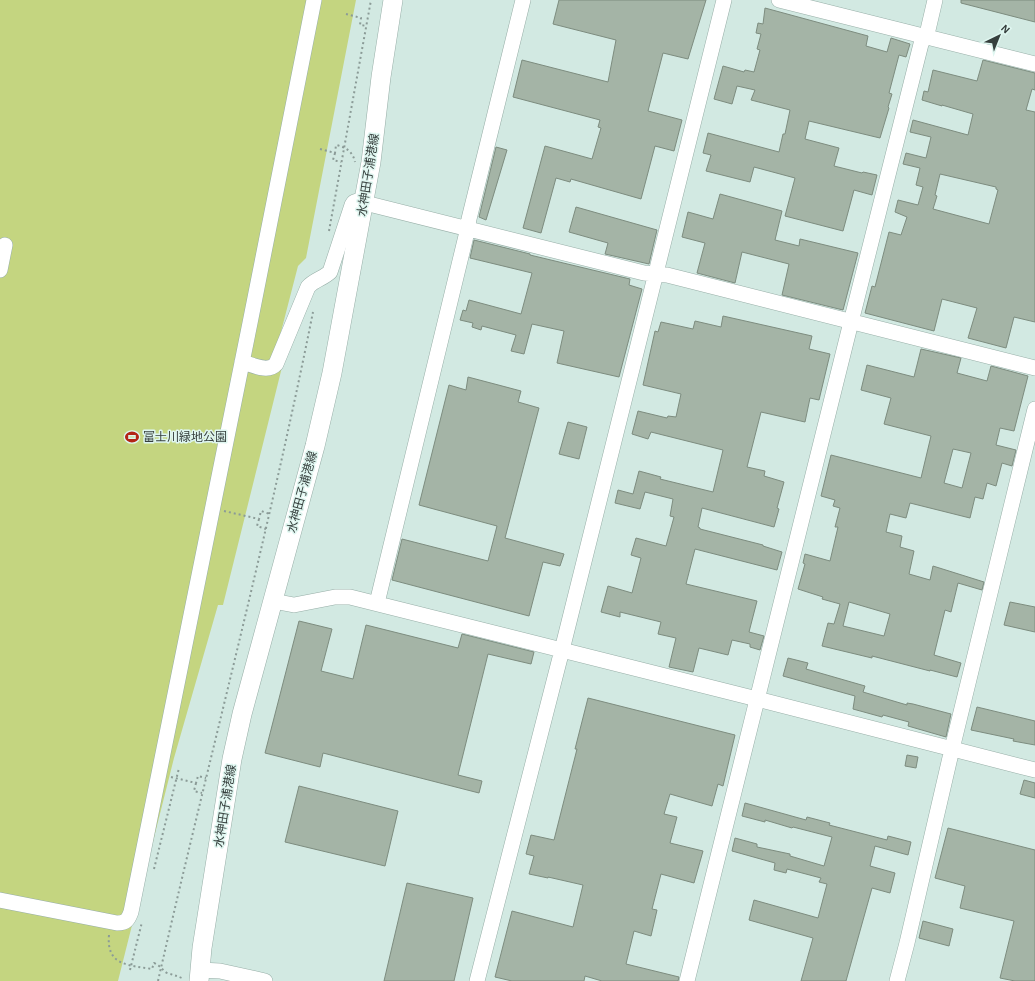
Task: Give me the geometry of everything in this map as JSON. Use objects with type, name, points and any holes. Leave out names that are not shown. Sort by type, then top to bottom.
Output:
[{"type":"main road","name":"水神田子浦港線","points":[[199,976],[202,948],[232,759],[242,714],[315,446],[324,407],[371,162],[381,77],[393,0]]},
{"type":"street","points":[[0,900],[111,922],[124,923],[128,919],[131,912],[314,0]]},
{"type":"street","points":[[377,603],[523,0]]},
{"type":"street","points":[[477,981],[562,650],[724,0]]},
{"type":"street","points":[[779,0],[1035,64]]},
{"type":"street","points":[[688,981],[850,322],[921,44],[925,37],[935,0]]},
{"type":"street","points":[[242,362],[267,369],[273,368],[276,364],[308,287],[330,272],[352,205],[357,201],[644,273],[675,277],[1035,368]]},
{"type":"street","points":[[0,270],[5,245]]},
{"type":"street","points":[[897,981],[1035,409]]},
{"type":"street","points":[[273,601],[294,605],[350,596],[1035,770]]},
{"type":"street","points":[[199,976],[220,970],[265,981]]},
{"type":"path","points":[[328,232],[372,0]]},
{"type":"path","points":[[346,14],[361,18],[360,25],[367,26]]},
{"type":"path","points":[[342,162],[333,160],[336,145],[344,147]]},
{"type":"path","points":[[320,149],[335,153]]},
{"type":"path","points":[[158,981],[270,514],[293,411],[313,310]]},
{"type":"path","points":[[213,509],[259,519]]},
{"type":"path","points":[[266,528],[257,526],[261,511],[270,514]]},
{"type":"path","points":[[202,793],[194,791],[198,776],[206,778]]},
{"type":"path","points":[[173,778],[196,784]]},
{"type":"path","points":[[111,922],[109,939],[114,958],[122,963],[152,970],[154,963],[159,965],[166,972],[180,977]]},
{"type":"green space","name":"富士川緑地公園","points":[[0,0],[356,0],[306,258],[298,266],[275,355],[284,359],[223,605],[218,605],[174,758],[118,981],[0,981]]},
{"type":"building","points":[[559,0],[706,0],[688,59],[663,53],[648,111],[682,120],[674,151],[655,146],[641,199],[571,179],[570,182],[556,178],[541,233],[523,228],[545,146],[592,159],[601,128],[598,127],[600,120],[513,97],[522,60],[608,82],[616,40],[553,24]]},
{"type":"building","points":[[961,0],[1035,0],[1035,22],[961,3]]},
{"type":"building","points":[[765,8],[868,36],[866,46],[887,52],[891,38],[910,44],[906,57],[899,55],[889,93],[892,94],[889,108],[880,138],[809,121],[805,139],[839,148],[834,166],[877,175],[872,195],[854,190],[843,231],[785,216],[795,178],[754,167],[750,182],[706,171],[711,155],[703,153],[708,133],[779,152],[783,134],[785,134],[790,110],[751,100],[755,90],[737,86],[732,104],[714,99],[723,66],[744,72],[745,70],[754,72],[760,50],[757,49],[761,34],[756,33],[758,23],[763,24]]},
{"type":"building","points":[[983,60],[1035,73],[1035,90],[1032,89],[1026,110],[1035,112],[1035,322],[1014,317],[1006,348],[968,338],[977,308],[942,299],[934,331],[865,313],[872,286],[875,287],[889,232],[901,235],[907,217],[895,212],[898,200],[918,205],[923,187],[916,185],[920,168],[903,164],[906,153],[926,158],[931,137],[910,132],[913,120],[968,135],[973,114],[922,100],[924,91],[928,92],[933,70],[977,81]],"holes":[[[940,174],[996,187],[998,190],[989,224],[933,209],[937,196],[935,195]]]},
{"type":"building","points":[[496,147],[507,150],[486,220],[479,217]]},
{"type":"building","points":[[720,194],[782,211],[775,240],[799,246],[800,239],[858,253],[843,310],[782,295],[789,264],[742,252],[735,283],[697,273],[705,243],[682,237],[688,212],[713,219]]},
{"type":"building","points":[[576,207],[657,230],[649,264],[605,254],[608,243],[569,232]]},
{"type":"building","points":[[474,240],[630,279],[629,285],[642,289],[619,377],[557,363],[564,331],[532,324],[524,354],[511,351],[516,335],[482,326],[481,330],[472,327],[473,323],[460,320],[463,310],[466,311],[469,300],[521,314],[532,273],[470,258]]},
{"type":"building","points":[[723,316],[812,336],[809,349],[830,354],[819,400],[810,398],[805,422],[761,412],[747,467],[765,471],[764,476],[784,482],[774,527],[702,508],[698,527],[700,529],[763,545],[782,552],[777,570],[695,549],[686,584],[757,601],[749,632],[764,636],[760,650],[750,647],[750,644],[732,640],[728,655],[699,648],[693,672],[669,667],[676,638],[658,634],[661,622],[620,612],[620,617],[601,612],[608,586],[632,593],[641,558],[631,555],[636,538],[666,546],[674,517],[670,516],[673,499],[645,492],[640,509],[615,503],[618,490],[633,494],[639,471],[661,477],[660,479],[713,492],[723,450],[651,432],[648,439],[632,434],[638,411],[667,418],[668,416],[676,417],[681,394],[643,385],[655,331],[658,332],[661,322],[693,329],[695,321],[721,327]]},
{"type":"building","points":[[921,349],[961,358],[957,373],[987,381],[991,366],[1028,376],[1014,431],[1000,428],[996,445],[1016,450],[1012,466],[1002,463],[996,486],[987,483],[983,499],[975,497],[970,518],[910,503],[906,518],[890,514],[886,532],[902,536],[900,547],[914,551],[909,574],[930,580],[933,566],[984,582],[982,590],[958,583],[951,612],[945,610],[934,655],[961,663],[957,677],[872,656],[872,658],[822,646],[828,623],[834,624],[840,604],[822,599],[823,597],[798,589],[805,564],[803,563],[805,554],[830,561],[838,527],[835,527],[840,508],[833,506],[835,500],[821,496],[831,455],[921,478],[931,436],[884,424],[891,398],[861,390],[867,365],[914,377]],"holes":[[[953,449],[971,453],[962,488],[944,483]],[[849,602],[890,614],[884,636],[843,626]]]},
{"type":"building","points":[[468,377],[521,391],[518,402],[539,408],[505,538],[564,554],[560,566],[543,562],[529,616],[392,580],[402,539],[488,561],[497,526],[419,505],[449,385],[466,390]]},
{"type":"building","points":[[568,422],[587,427],[579,459],[559,454]]},
{"type":"building","points":[[1010,602],[1035,607],[1035,632],[1004,625]]},
{"type":"building","points":[[299,621],[332,629],[321,671],[353,679],[366,625],[458,648],[462,634],[534,652],[531,664],[488,654],[458,775],[482,781],[479,793],[323,753],[320,767],[265,753]]},
{"type":"building","points":[[788,658],[808,663],[806,669],[865,686],[863,692],[907,705],[907,703],[913,704],[951,714],[946,737],[908,726],[909,722],[883,715],[882,717],[853,709],[855,696],[783,676]]},
{"type":"building","points":[[588,698],[735,735],[723,786],[718,784],[712,806],[670,794],[664,814],[677,817],[670,843],[703,851],[694,883],[661,874],[652,909],[657,910],[651,936],[634,931],[626,964],[679,977],[678,981],[602,981],[585,976],[584,981],[512,981],[495,977],[512,911],[573,927],[583,885],[529,874],[534,856],[526,854],[531,835],[554,840]]},
{"type":"building","points":[[977,707],[1035,721],[1035,745],[971,730]]},
{"type":"building","points":[[907,755],[918,757],[916,768],[905,766]]},
{"type":"building","points":[[1024,780],[1035,783],[1035,798],[1020,794]]},
{"type":"building","points":[[299,786],[398,811],[385,866],[285,842]]},
{"type":"building","points":[[745,803],[806,820],[807,817],[830,823],[829,825],[887,840],[888,836],[911,842],[908,855],[875,846],[870,866],[895,873],[890,893],[872,888],[846,981],[801,981],[813,938],[749,920],[754,900],[818,918],[827,884],[819,882],[821,878],[787,869],[786,873],[774,870],[775,863],[732,851],[735,838],[757,844],[757,847],[790,854],[790,856],[824,866],[832,837],[765,820],[765,822],[742,816]]},
{"type":"building","points":[[948,828],[1035,850],[1035,981],[1015,981],[1000,978],[1014,921],[960,908],[965,886],[935,878]]},
{"type":"building","points":[[407,883],[473,898],[454,981],[384,981]]},
{"type":"building","points":[[923,921],[953,929],[949,946],[919,938]]},
{"type":"place","name":"富士川緑地公園","points":[[132,437]]}]
